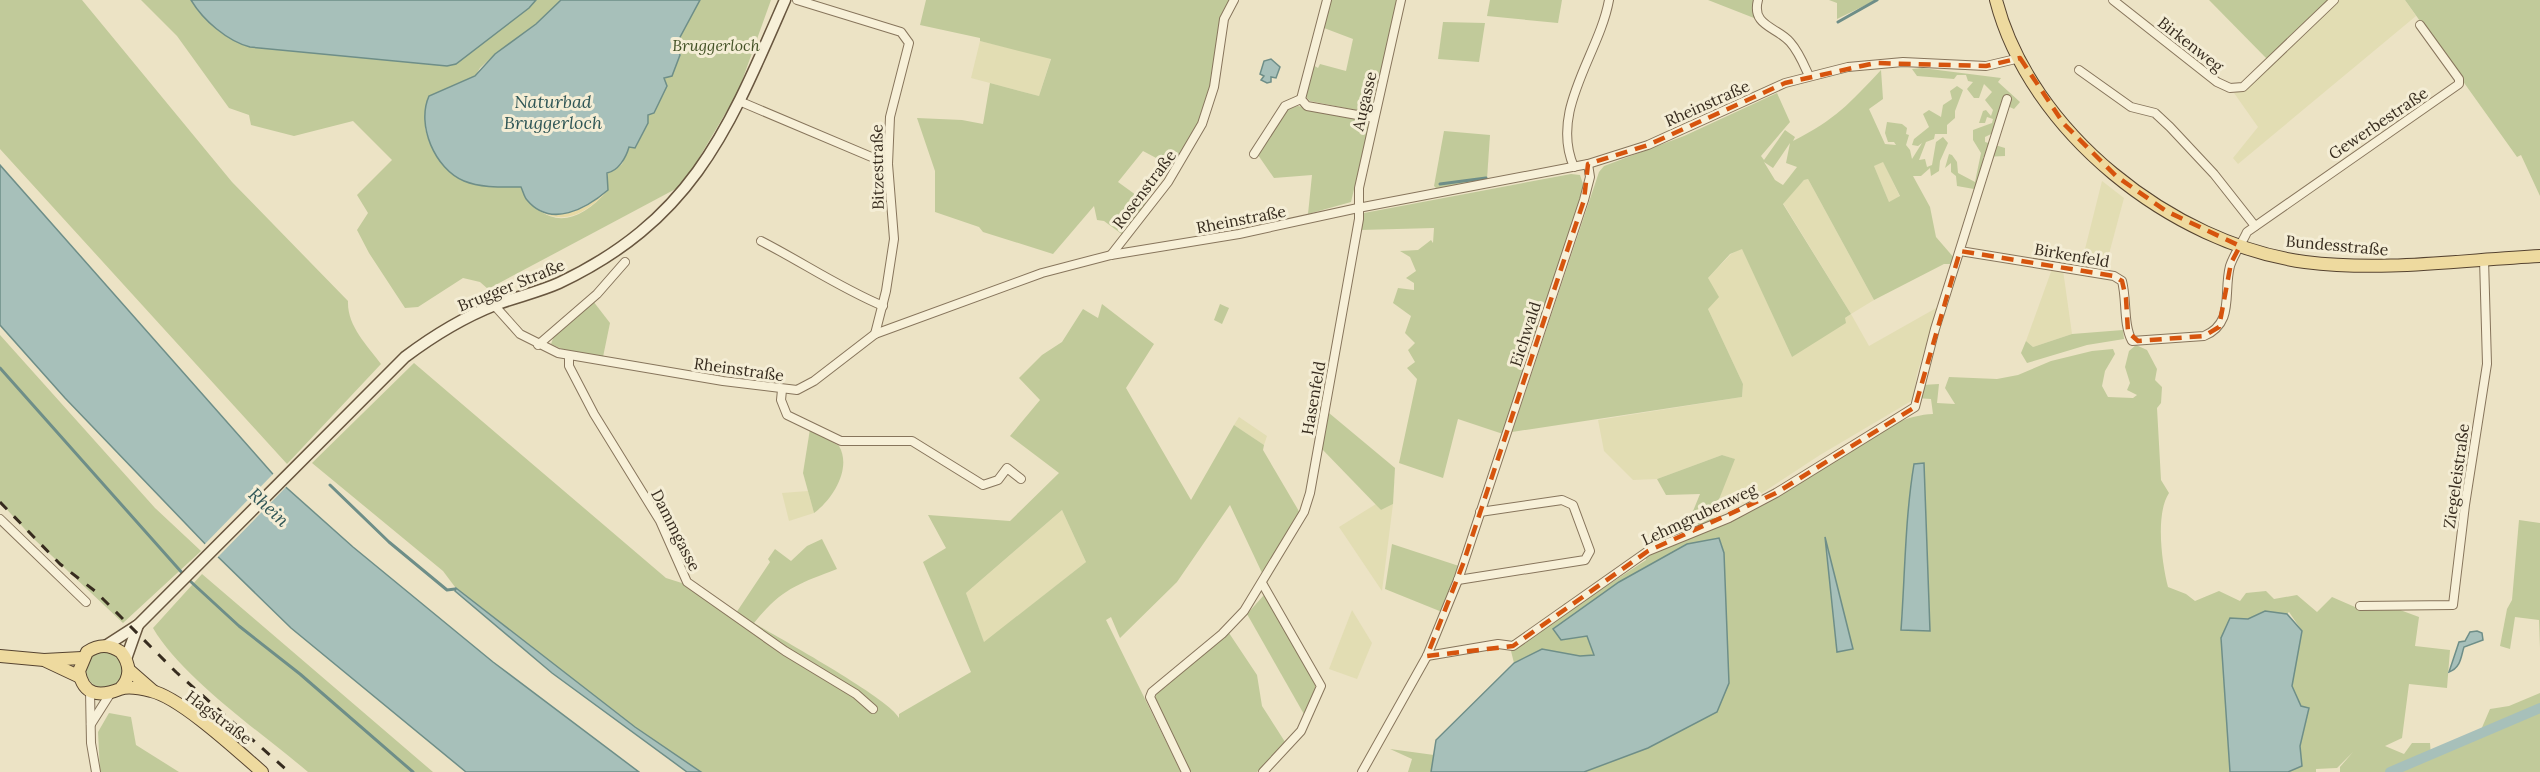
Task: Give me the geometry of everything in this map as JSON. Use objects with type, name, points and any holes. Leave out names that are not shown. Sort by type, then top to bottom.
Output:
[{"type":"main road","name":"Brugger Straße","points":[[138,625],[403,359],[447,328],[495,305],[546,289],[576,274],[654,222],[669,209],[699,172],[740,101],[785,0]]},
{"type":"main road","name":"Bundesstraße","points":[[1996,0],[2004,27],[2020,58],[2064,124],[2116,176],[2166,211],[2240,246],[2305,262],[2368,267],[2540,256]]},
{"type":"main road","points":[[0,656],[44,660],[82,658],[93,648],[107,645],[138,625]]},
{"type":"main road","points":[[115,692],[128,678],[128,664],[138,625]]},
{"type":"main road","name":"Hagstraße","points":[[107,645],[115,648],[153,691],[194,716],[262,772]]},
{"type":"main road","points":[[80,677],[82,658]]},
{"type":"main road","points":[[44,660],[80,677],[90,691]]},
{"type":"main road","name":"Hagstraße","points":[[90,691],[153,691]]},
{"type":"street","name":"Bitzestraße","points":[[797,0],[902,33],[907,38],[908,47],[891,103],[888,164],[894,239],[883,306],[875,334]]},
{"type":"street","name":"Rosenstraße","points":[[1111,255],[1168,182],[1202,124],[1214,87],[1224,19],[1234,0]]},
{"type":"street","points":[[1301,99],[1327,0]]},
{"type":"street","name":"Augasse","points":[[1358,208],[1359,188],[1401,0]]},
{"type":"street","points":[[1574,167],[1565,136],[1567,121],[1575,93],[1600,33],[1609,0]]},
{"type":"street","points":[[1758,0],[1758,18],[1763,24],[1788,40],[1809,76]]},
{"type":"street","name":"Birkenweg","points":[[2113,0],[2217,82],[2230,88],[2243,87],[2334,0]]},
{"type":"street","name":"Gewerbestraße","points":[[2255,226],[2459,84],[2459,79],[2420,25]]},
{"type":"street","name":"Rheinstraße","points":[[495,305],[520,334],[538,345],[569,356],[782,390],[797,390],[814,381],[875,334],[1042,273],[1111,255],[1239,234],[1358,208],[1588,164],[1648,145],[1785,83],[1809,76],[1875,63],[1986,66],[2020,58]]},
{"type":"street","points":[[2079,70],[2131,107],[2155,113],[2214,174],[2255,226],[2247,232],[2240,246]]},
{"type":"street","points":[[1301,99],[1307,106],[1374,118]]},
{"type":"street","points":[[1254,154],[1285,106],[1301,99]]},
{"type":"street","points":[[1960,251],[2007,99]]},
{"type":"street","points":[[740,101],[888,164]]},
{"type":"street","name":"Eichwald","points":[[1362,772],[1427,656],[1458,580],[1584,200],[1590,177],[1588,164]]},
{"type":"street","name":"Hasenfeld","points":[[1186,772],[1150,704],[1152,692],[1222,634],[1244,611],[1304,512],[1310,493],[1359,219],[1358,208]]},
{"type":"street","points":[[762,241],[820,272],[848,291],[883,306]]},
{"type":"street","name":"Birkenfeld","points":[[1960,251],[2114,276],[2122,281],[2126,298],[2128,332],[2132,341],[2138,341],[2204,336],[2219,327],[2223,320],[2231,263],[2240,246]]},
{"type":"street","name":"Lehmgrubenweg","points":[[1427,656],[1498,644],[1513,646],[1648,551],[1729,518],[1776,494],[1916,407],[1935,329],[1960,251]]},
{"type":"street","name":"Ziegeleistraße","points":[[2360,606],[2453,605],[2465,505],[2487,364],[2484,260]]},
{"type":"street","points":[[538,345],[597,294],[625,262]]},
{"type":"street","name":"Dammgasse","points":[[569,356],[569,366],[594,414],[660,521],[687,582],[785,651],[856,693],[873,709]]},
{"type":"street","points":[[782,390],[781,400],[787,415],[831,438],[850,442],[912,441],[983,485],[998,480],[1007,468],[1021,478]]},
{"type":"street","points":[[1458,580],[1585,560],[1590,551],[1573,505],[1562,500],[1480,512]]},
{"type":"street","points":[[0,519],[86,602]]},
{"type":"street","points":[[1262,583],[1321,687],[1301,731],[1263,772]]},
{"type":"street","points":[[90,691],[96,772]]},
{"type":"street","points":[[91,726],[115,692]]},
{"type":"highlighted area","points":[[2020,58],[2064,124],[2116,176],[2166,211],[2240,246],[2231,263],[2219,327],[2204,336],[2138,341],[2128,332],[2126,298],[2122,281],[2114,276],[1960,251],[1915,407],[1776,493],[1648,551],[1513,646],[1427,656],[1463,564],[1584,200],[1588,164],[1648,145],[1785,83],[1875,63],[1986,66]]},
{"type":"shaded area","points":[[2338,0],[2405,0],[2416,16],[2238,164],[2233,158],[2258,127],[2234,93],[2254,82]]},
{"type":"shaded area","points":[[980,41],[1051,58],[1039,96],[971,78]]},
{"type":"shaded area","points":[[1883,161],[1900,197],[1889,202],[1874,166]]},
{"type":"shaded area","points":[[1808,179],[1874,300],[1851,314],[1783,203],[1804,180]]},
{"type":"shaded area","points":[[2102,181],[2124,198],[2105,269],[2081,265]]},
{"type":"shaded area","points":[[1742,248],[1792,357],[1851,314],[1869,346],[1938,307],[1917,374],[1913,400],[1820,455],[1762,493],[1705,515],[1718,502],[1734,459],[1722,455],[1657,479],[1633,480],[1604,451],[1598,420],[1742,397],[1743,384],[1708,309],[1708,278],[1731,254]]},
{"type":"shaded area","points":[[2052,269],[2063,270],[2072,334],[2033,347],[2026,341]]},
{"type":"shaded area","points":[[1239,417],[1267,436],[1264,445],[1234,425]]},
{"type":"shaded area","points":[[808,491],[814,513],[789,521],[782,493]]},
{"type":"shaded area","points":[[1376,504],[1381,510],[1393,504],[1382,591],[1339,527]]},
{"type":"shaded area","points":[[1062,510],[1086,562],[984,643],[966,593]]},
{"type":"shaded area","points":[[1352,610],[1372,643],[1357,679],[1329,669]]},
{"type":"green space","points":[[0,0],[82,0],[232,182],[348,301],[354,327],[381,364],[287,464],[0,149]]},
{"type":"green space","name":"Bruggerloch","points":[[141,0],[561,0],[536,24],[495,54],[475,76],[429,97],[425,125],[427,135],[443,163],[461,178],[495,186],[521,187],[540,211],[551,217],[562,218],[574,216],[597,202],[608,190],[608,171],[611,172],[622,164],[629,147],[635,148],[648,124],[648,115],[654,112],[667,86],[664,78],[672,75],[680,55],[672,42],[674,38],[679,38],[700,0],[771,0],[738,92],[683,185],[488,289],[480,282],[463,278],[418,307],[405,308],[369,253],[357,230],[368,213],[357,195],[392,160],[353,121],[294,136],[251,125],[249,115],[229,108],[177,36]]},
{"type":"green space","points":[[926,0],[1230,0],[1219,30],[1212,82],[1206,105],[1175,168],[1143,151],[1118,182],[1147,203],[1123,235],[1104,221],[1097,220],[1094,206],[1053,254],[983,232],[979,227],[935,212],[935,171],[917,118],[962,120],[983,124],[990,83],[1039,96],[1051,59],[980,41],[980,38],[920,25]]},
{"type":"green space","points":[[1331,0],[1398,0],[1374,106],[1366,112],[1310,101],[1305,96],[1313,65],[1318,68],[1320,64],[1346,71],[1353,39],[1324,28]]},
{"type":"green space","points":[[1490,0],[1562,0],[1558,23],[1487,16]]},
{"type":"green space","points":[[1708,0],[1754,0],[1754,18]]},
{"type":"green space","points":[[1829,0],[1876,0],[1837,19],[1837,3]]},
{"type":"green space","points":[[2209,0],[2330,0],[2268,60]]},
{"type":"green space","points":[[2405,0],[2540,0],[2540,196],[2521,155],[2517,157]]},
{"type":"green space","points":[[1443,22],[1485,23],[1479,62],[1438,59]]},
{"type":"green space","points":[[1922,68],[2001,78],[1998,82],[2020,102],[2014,109],[2001,103],[1993,133],[1985,137],[1985,142],[2005,148],[2005,156],[1983,157],[1984,164],[1974,189],[1957,186],[1956,176],[1951,172],[1951,163],[1945,168],[1949,154],[1952,155],[1957,162],[1958,173],[1975,182],[1981,153],[1973,140],[1973,130],[1992,123],[1993,119],[1987,117],[1985,123],[1979,123],[1983,111],[1986,110],[1991,116],[1993,110],[1985,100],[1992,92],[1984,84],[1979,98],[1974,98],[1967,89],[1973,82],[1968,81],[1966,75],[1957,75],[1954,79],[1917,76],[1912,69]]},
{"type":"green space","points":[[1881,70],[1883,99],[1869,109],[1885,144],[1896,145],[1894,142],[1888,142],[1885,133],[1887,122],[1902,124],[1907,128],[1906,134],[1909,135],[1906,145],[1912,159],[1922,143],[1918,146],[1912,145],[1914,139],[1929,127],[1923,114],[1929,110],[1941,117],[1943,105],[1952,99],[1950,91],[1957,86],[1963,90],[1955,111],[1955,118],[1947,125],[1947,134],[1935,134],[1934,139],[1926,142],[1919,160],[1925,159],[1927,167],[1932,165],[1936,142],[1943,137],[1948,143],[1940,161],[1939,171],[1931,176],[1930,168],[1921,176],[1913,176],[1930,207],[1936,237],[1955,259],[1950,264],[1944,264],[1874,300],[1808,179],[1804,180],[1783,204],[1851,314],[1845,318],[1846,323],[1792,357],[1742,249],[1730,254],[1708,278],[1719,297],[1708,309],[1743,384],[1742,397],[1512,432],[1599,172],[1604,166],[1684,136],[1777,93],[1790,122],[1761,156],[1764,160],[1785,130],[1795,137],[1793,141],[1808,133],[1841,110]],"holes":[[[1790,143],[1786,163],[1797,167],[1783,185],[1775,180],[1764,162],[1773,168]],[[1883,162],[1900,196],[1889,202],[1874,166]]]},
{"type":"green space","points":[[1298,106],[1360,119],[1369,126],[1351,202],[1308,214],[1312,175],[1274,178],[1258,155],[1285,112],[1290,107]]},
{"type":"green space","points":[[1444,131],[1490,135],[1487,179],[1437,189],[1434,186]]},
{"type":"green space","points":[[1571,174],[1580,175],[1584,187],[1503,434],[1458,419],[1443,478],[1399,463],[1417,379],[1407,368],[1415,362],[1408,350],[1415,343],[1405,333],[1411,316],[1393,303],[1398,288],[1414,290],[1414,283],[1406,278],[1416,271],[1410,257],[1400,251],[1418,250],[1431,240],[1433,243],[1434,228],[1360,230],[1364,213]]},
{"type":"green space","points":[[593,301],[610,323],[603,357],[562,349],[551,344],[554,336]]},
{"type":"green space","points":[[1102,304],[1154,344],[1126,388],[1191,500],[1234,425],[1264,445],[1263,450],[1300,513],[1263,575],[1230,505],[1177,582],[1120,638],[1111,617],[1106,620],[1181,772],[701,772],[635,727],[455,587],[443,571],[312,463],[414,363],[666,578],[685,584],[736,613],[770,562],[768,559],[775,549],[791,561],[807,546],[822,539],[837,569],[791,589],[773,602],[754,623],[876,697],[899,718],[899,714],[971,672],[923,562],[946,548],[928,515],[1010,521],[1059,473],[1010,436],[1040,400],[1019,378],[1042,355],[1062,342],[1083,309],[1098,318]],"holes":[[[1062,510],[1086,562],[984,642],[966,593]]]},
{"type":"green space","points":[[1220,304],[1229,308],[1222,324],[1214,320]]},
{"type":"green space","points":[[2123,330],[2124,339],[2087,345],[2027,363],[2021,353],[2026,341],[2033,347],[2072,334]]},
{"type":"green space","points":[[0,335],[155,508],[201,551],[123,623],[34,539],[0,502]]},
{"type":"green space","points":[[2136,345],[2147,350],[2157,369],[2155,380],[2162,387],[2161,403],[2157,408],[2161,480],[2169,493],[2162,513],[2161,526],[2162,553],[2168,587],[2186,594],[2195,601],[2219,591],[2240,601],[2246,593],[2266,591],[2274,599],[2297,595],[2317,612],[2332,597],[2355,607],[2392,607],[2419,617],[2415,646],[2450,650],[2447,688],[2409,684],[2402,738],[2385,746],[2404,754],[2412,743],[2430,743],[2431,756],[2477,739],[2490,709],[2509,706],[2540,693],[2540,772],[2340,772],[2340,767],[2353,752],[2337,768],[2316,769],[2316,772],[2288,772],[2302,766],[2300,746],[2309,709],[2301,706],[2292,686],[2302,631],[2289,612],[2287,614],[2265,611],[2248,619],[2230,618],[2221,638],[2230,772],[1584,772],[1648,748],[1717,712],[1725,605],[1724,553],[1553,629],[1562,640],[1587,636],[1595,656],[1580,656],[1542,649],[1514,663],[1511,651],[1544,626],[1565,603],[1579,604],[1646,560],[1648,539],[1676,521],[1695,536],[1702,529],[1691,516],[1700,494],[1666,495],[1657,479],[1722,455],[1735,459],[1718,502],[1705,515],[1716,519],[1721,524],[1775,498],[1873,434],[1914,417],[1933,414],[1931,399],[1916,398],[1922,385],[1939,384],[1937,403],[1955,404],[1945,388],[1949,377],[1997,379],[2018,375],[2051,361],[2092,351],[2113,349],[2115,354],[2105,371],[2102,386],[2108,397],[2133,398],[2137,395],[2127,390],[2130,383],[2125,367],[2129,351]],"holes":[[[1914,464],[1924,464],[1930,631],[1901,629],[1907,525]],[[1826,543],[1853,649],[1837,652]]]},
{"type":"green space","points":[[1329,413],[1395,468],[1393,504],[1381,510],[1322,449]]},
{"type":"green space","points":[[810,429],[839,446],[843,464],[842,473],[834,491],[814,513],[803,473]]},
{"type":"green space","points":[[2519,520],[2540,523],[2540,648],[2539,620],[2515,617],[2510,649],[2500,646],[2507,609],[2512,600]]},
{"type":"green space","points":[[1392,544],[1459,566],[1442,612],[1385,589]]},
{"type":"green space","points":[[202,574],[433,772],[308,772],[224,704],[183,666],[153,628]]},
{"type":"green space","points":[[1264,595],[1315,681],[1315,693],[1305,716],[1247,614]]},
{"type":"green space","points":[[1229,633],[1257,675],[1262,706],[1287,745],[1257,772],[1188,772],[1154,703],[1157,691]]},
{"type":"green space","points":[[104,652],[117,657],[122,670],[117,683],[104,688],[91,683],[86,670],[91,657]]},
{"type":"green space","points":[[109,713],[131,717],[136,745],[179,772],[100,772],[98,732]]},
{"type":"green space","points":[[1390,749],[1434,755],[1431,772],[1408,772],[1412,759]]},
{"type":"sand","points":[[608,190],[589,208],[568,217],[548,215],[526,199],[549,211],[569,212],[588,205]]},
{"type":"water","points":[[191,0],[536,0],[529,8],[456,64],[447,66],[250,47],[216,29]]},
{"type":"water","name":"Naturbad Bruggerloch","points":[[561,0],[700,0],[679,39],[673,39],[680,55],[672,76],[664,78],[667,86],[654,113],[648,115],[648,123],[635,148],[629,147],[621,163],[615,170],[607,173],[608,190],[579,209],[558,214],[537,209],[526,199],[521,187],[478,185],[454,175],[444,167],[431,145],[425,120],[429,96],[475,76],[495,54],[536,24]]},
{"type":"water","points":[[1271,59],[1280,67],[1276,78],[1271,77],[1271,82],[1267,83],[1261,80],[1264,76],[1260,74],[1264,61]]},
{"type":"water","name":"Rhein","points":[[0,165],[279,481],[353,547],[493,662],[639,772],[466,772],[291,628],[211,550],[65,398],[0,325]]},
{"type":"water","points":[[1924,463],[1930,631],[1901,630],[1911,484],[1914,464]]},
{"type":"water","points":[[1825,537],[1853,649],[1837,652]]},
{"type":"water","points":[[1719,538],[1724,553],[1729,683],[1717,712],[1648,748],[1584,772],[1431,772],[1436,740],[1514,663],[1542,649],[1580,656],[1594,655],[1587,636],[1561,640],[1553,629],[1619,582],[1687,544]]},
{"type":"water","points":[[456,588],[635,727],[701,772],[687,772],[552,673],[455,591]]},
{"type":"water","points":[[2265,611],[2287,614],[2302,631],[2292,686],[2301,706],[2309,708],[2300,746],[2302,766],[2288,772],[2230,772],[2221,638],[2230,618],[2248,619]]},
{"type":"water","points":[[2470,632],[2482,633],[2483,640],[2464,647],[2458,665],[2449,672],[2459,642],[2465,641]]},
{"type":"pier","points":[[275,472],[288,485],[216,559],[203,546]]},
{"type":"waterway","points":[[1838,22],[1877,0]]},
{"type":"waterway","points":[[1440,184],[1486,178]]},
{"type":"waterway","points":[[0,368],[184,575]]},
{"type":"waterway","points":[[330,485],[389,542],[447,590],[455,589]]},
{"type":"waterway","points":[[189,580],[239,626],[300,674],[413,772]]},
{"type":"waterway","points":[[2390,772],[2540,708]]},
{"type":"railway","points":[[0,502],[60,564],[95,591],[176,672],[289,772]]}]
